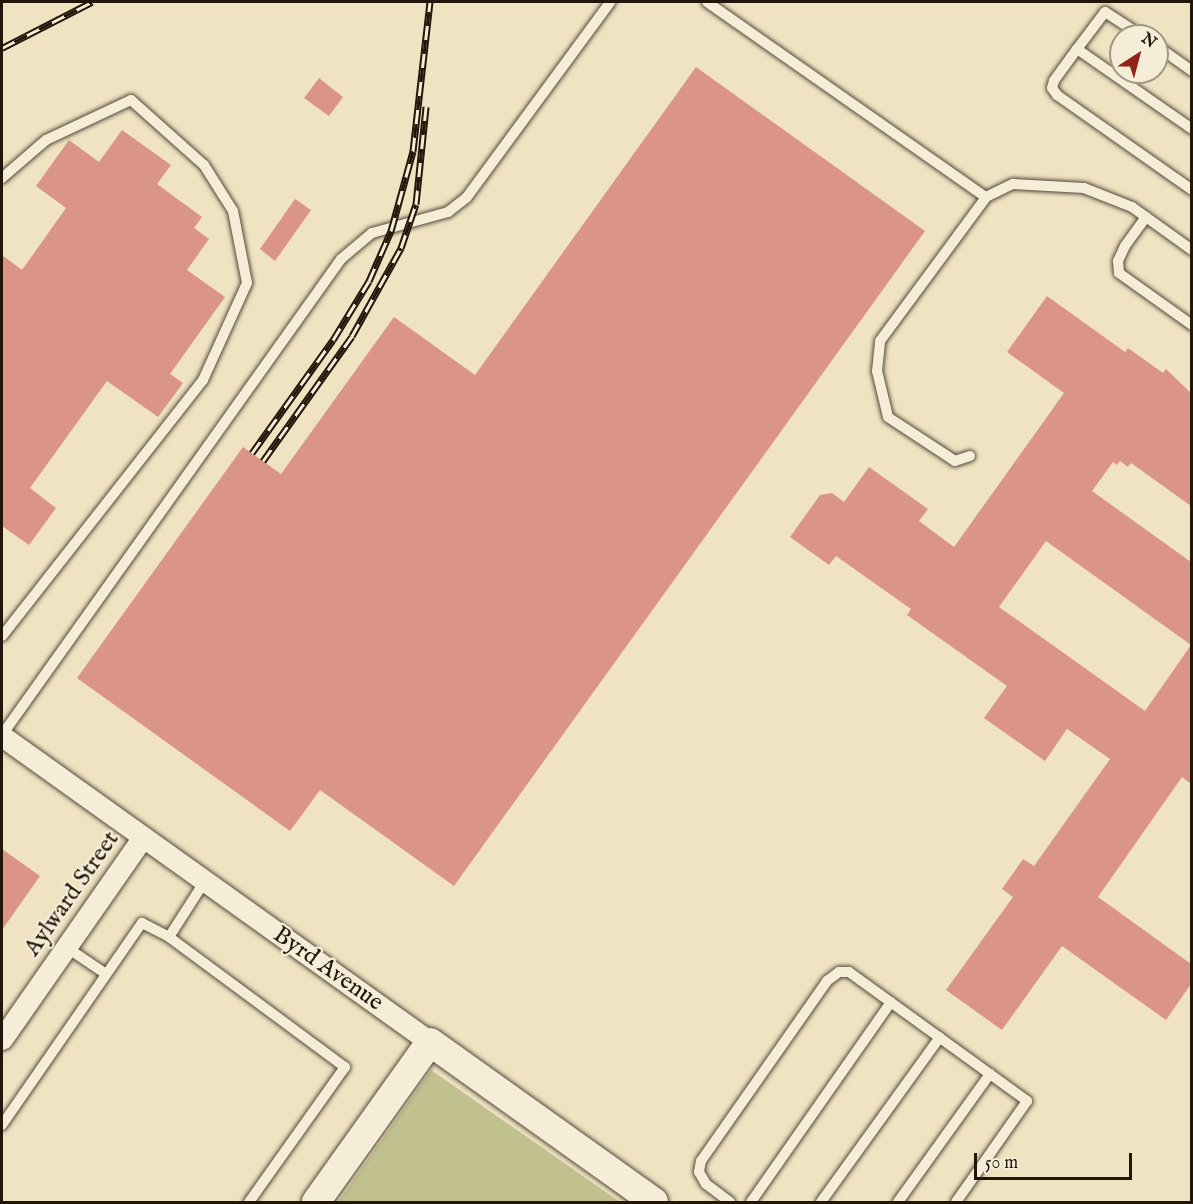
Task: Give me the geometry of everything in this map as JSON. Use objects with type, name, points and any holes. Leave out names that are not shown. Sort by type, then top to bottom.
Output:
[{"type":"street","name":"Byrd Avenue","points":[[2,736],[654,1203]]},
{"type":"street","name":"Aylward Street","points":[[2,1039],[143,837]]},
{"type":"street","points":[[316,1203],[430,1042]]},
{"type":"lane","points":[[2,736],[341,259],[372,233],[448,212],[467,197],[610,2]]},
{"type":"lane","points":[[707,2],[986,197]]},
{"type":"lane","points":[[1124,24],[1105,12],[1054,81],[1052,88],[1057,95],[1191,190]]},
{"type":"lane","points":[[1077,49],[1191,129]]},
{"type":"lane","points":[[1169,55],[1191,71]]},
{"type":"lane","points":[[2,178],[46,140],[130,100],[204,165],[233,211],[246,283],[204,380],[2,636]]},
{"type":"lane","points":[[970,456],[955,461],[888,417],[877,371],[880,340],[986,197],[1013,184],[1084,188],[1146,218],[1191,250]]},
{"type":"lane","points":[[1146,218],[1125,246],[1119,261],[1119,273],[1191,325]]},
{"type":"lane","points":[[169,938],[205,881]]},
{"type":"lane","points":[[2,1125],[142,923],[169,938],[345,1067],[249,1203]]},
{"type":"lane","points":[[66,947],[106,974]]},
{"type":"lane","points":[[730,1203],[706,1184],[699,1172],[701,1161],[828,981],[839,972],[849,972],[1026,1101],[956,1203]]},
{"type":"lane","points":[[751,1203],[891,1002]]},
{"type":"lane","points":[[822,1203],[940,1037]]},
{"type":"lane","points":[[898,1203],[990,1074]]},
{"type":"green space","points":[[431,1070],[620,1202],[338,1202]]},
{"type":"building","points":[[696,67],[925,231],[454,886],[320,790],[290,831],[77,678],[243,447],[281,474],[394,317],[475,375]]},
{"type":"building","points":[[319,78],[343,97],[329,116],[304,98]]},
{"type":"building","points":[[122,130],[171,165],[157,184],[202,217],[194,228],[209,239],[187,270],[225,297],[170,374],[183,383],[158,417],[107,381],[30,488],[56,508],[29,545],[2,526],[2,255],[22,270],[66,208],[36,186],[69,140],[99,162]]},
{"type":"building","points":[[295,199],[311,210],[275,261],[260,249]]},
{"type":"building","points":[[1047,296],[1125,352],[1128,348],[1163,373],[1166,369],[1191,393],[1191,506],[1131,463],[1128,467],[1120,461],[1117,465],[1113,462],[1092,491],[1191,562],[1191,645],[1191,784],[1182,777],[1098,897],[1191,964],[1191,984],[1166,1020],[1062,946],[1002,1030],[946,990],[1013,897],[1002,889],[1023,859],[1034,866],[1110,759],[1067,729],[1045,761],[984,718],[1007,686],[907,615],[911,609],[836,556],[829,565],[790,537],[820,495],[832,493],[844,502],[869,467],[928,509],[919,521],[954,547],[1064,393],[1007,352]],"holes":[[[1046,541],[1191,645],[1145,711],[999,607]]]},
{"type":"building","points":[[2,849],[40,876],[2,930]]},
{"type":"railway","points":[[2,48],[92,2]]},
{"type":"railway","points":[[252,453],[333,340],[369,281],[391,231],[413,151],[430,2]]},
{"type":"railway","points":[[263,461],[352,336],[401,248],[416,204],[426,107]]}]
